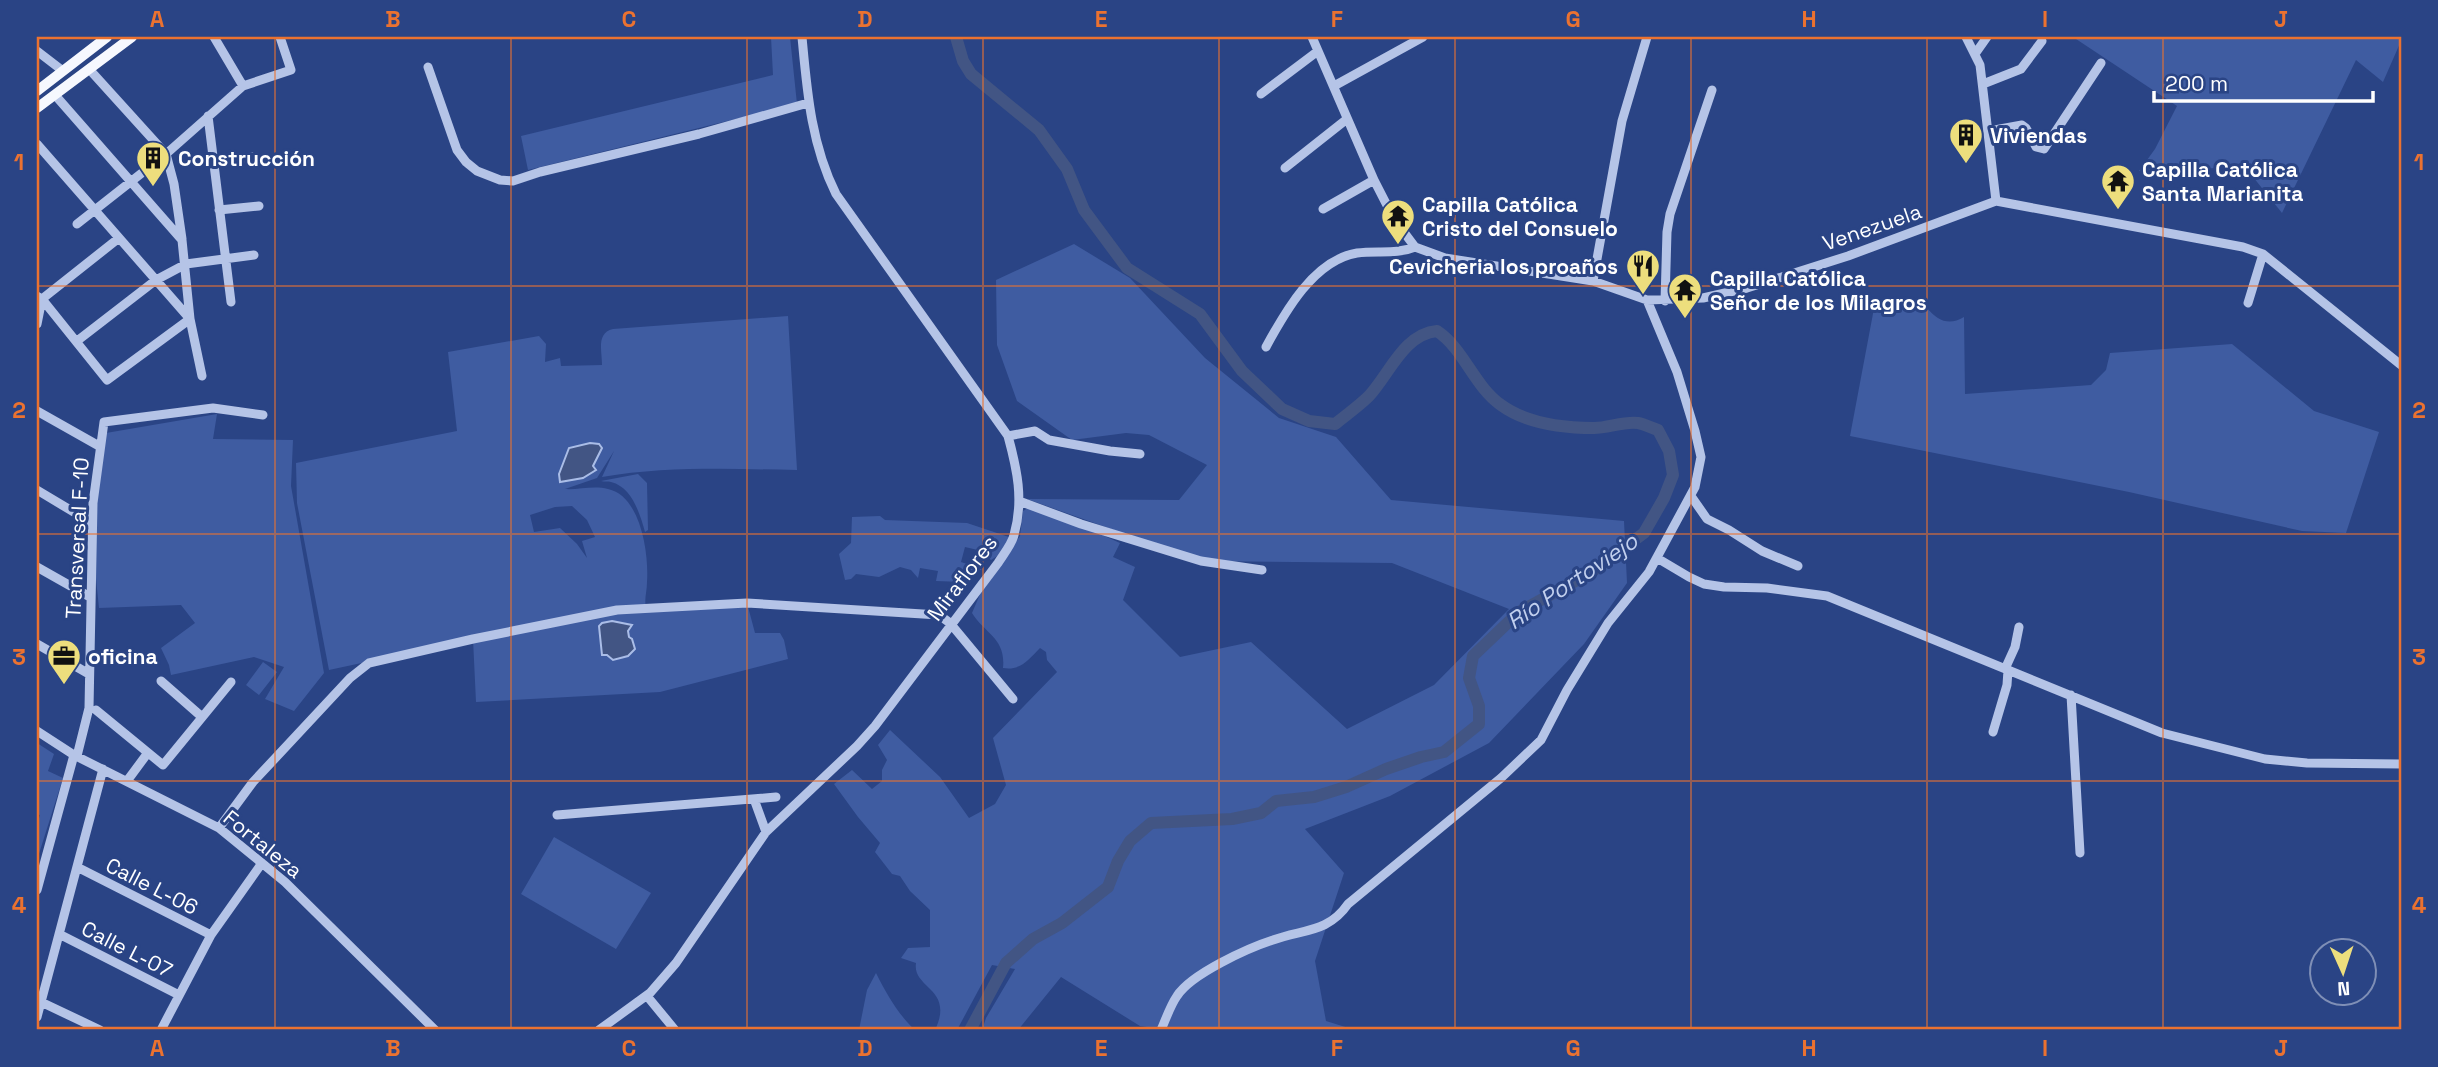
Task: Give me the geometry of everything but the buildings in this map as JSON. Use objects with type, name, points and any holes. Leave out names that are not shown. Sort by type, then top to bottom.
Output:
[{"type":"main road","points":[[39,86],[107,37]]},
{"type":"main road","points":[[37,108],[132,37]]},
{"type":"street","points":[[214,37],[243,86]]},
{"type":"street","points":[[77,224],[166,154],[243,86],[291,70],[280,37]]},
{"type":"street","name":"Miraflores","points":[[599,1030],[647,996],[676,963],[766,832],[875,726],[998,563],[1014,537],[1019,501],[1017,464],[1008,436],[990,407],[842,203],[824,165],[808,103],[802,37]]},
{"type":"street","points":[[1266,347],[1286,313],[1323,267],[1339,257],[1359,253],[1406,251],[1415,247],[1394,219],[1374,180],[1312,37]]},
{"type":"street","points":[[1334,86],[1423,37]]},
{"type":"street","points":[[1593,281],[1622,121],[1647,37]]},
{"type":"street","points":[[1966,37],[1980,65],[1996,201],[2244,247],[2263,254],[2401,365]]},
{"type":"street","points":[[1975,54],[1987,37]]},
{"type":"street","points":[[1983,84],[2021,69],[2042,41]]},
{"type":"street","points":[[37,51],[63,71]]},
{"type":"street","points":[[1261,94],[1318,51]]},
{"type":"street","points":[[1989,131],[2022,125],[2036,147],[2044,149],[2101,63]]},
{"type":"street","points":[[428,68],[457,150],[477,171],[500,180],[513,181],[540,172],[699,134],[808,103]]},
{"type":"street","points":[[89,69],[166,154],[174,184],[186,264],[190,319],[202,376]]},
{"type":"street","points":[[1665,300],[1670,214],[1712,90]]},
{"type":"street","points":[[55,95],[182,240]]},
{"type":"street","points":[[208,116],[231,302]]},
{"type":"street","points":[[1284,168],[1347,120]]},
{"type":"street","points":[[37,144],[190,319]]},
{"type":"street","points":[[214,162],[251,157]]},
{"type":"street","points":[[1323,209],[1374,180]]},
{"type":"street","name":"Venezuela","points":[[1415,247],[1445,258],[1593,281],[1647,300],[1703,298],[1747,288],[1848,256],[1996,201]]},
{"type":"street","points":[[219,210],[259,205]]},
{"type":"street","points":[[37,324],[39,297],[119,238]]},
{"type":"street","points":[[2248,303],[2263,254]]},
{"type":"street","points":[[77,341],[156,280],[186,264],[254,255]]},
{"type":"street","points":[[39,297],[107,380],[190,319]]},
{"type":"street","points":[[1160,1030],[1178,994],[1216,965],[1274,940],[1321,928],[1335,919],[1348,904],[1501,778],[1541,740],[1567,690],[1608,623],[1657,558],[1695,487],[1700,457],[1695,431],[1677,372],[1647,300]]},
{"type":"street","name":"Transversal F-10","points":[[37,890],[40,868],[89,708],[92,523],[99,446],[104,422],[213,408],[263,415]]},
{"type":"street","points":[[37,411],[99,446]]},
{"type":"street","points":[[1008,436],[1035,431],[1049,440],[1140,454]]},
{"type":"street","points":[[37,490],[92,523]]},
{"type":"street","points":[[1690,496],[1707,519],[1762,551],[1798,566]]},
{"type":"street","points":[[1019,501],[1081,524],[1201,561],[1262,570]]},
{"type":"street","points":[[1657,558],[1704,584],[1828,596],[2162,733],[2265,759],[2306,763],[2401,764]]},
{"type":"street","points":[[37,567],[90,597]]},
{"type":"street","points":[[219,828],[253,782],[293,738],[350,678],[369,663],[595,613],[747,603],[939,615],[950,624],[1013,699]]},
{"type":"street","points":[[1993,732],[2007,685],[2007,669],[2019,627]]},
{"type":"street","points":[[37,644],[89,674]]},
{"type":"street","points":[[161,681],[202,717]]},
{"type":"street","points":[[96,710],[163,765],[231,682]]},
{"type":"street","points":[[2071,695],[2080,853]]},
{"type":"street","name":"Fortaleza","points":[[37,731],[76,755],[219,828],[285,882],[435,1030]]},
{"type":"street","points":[[127,781],[147,754]]},
{"type":"street","points":[[37,1017],[103,769]]},
{"type":"street","points":[[557,815],[776,797]]},
{"type":"street","points":[[754,799],[766,832]]},
{"type":"street","points":[[161,1030],[211,936],[262,863]]},
{"type":"street","name":"Calle L-06","points":[[77,867],[211,936]]},
{"type":"street","name":"Calle L-07","points":[[59,934],[179,995]]},
{"type":"street","points":[[647,996],[675,1030]]},
{"type":"street","points":[[41,1002],[100,1030]]},
{"type":"shaded area","points":[[771,37],[790,37],[797,104],[528,170],[521,136],[773,75]]},
{"type":"shaded area","points":[[2073,37],[2401,37],[2401,41],[2383,82],[2356,60],[2282,213],[2245,167],[2139,171],[2155,149],[2177,106]]},
{"type":"shaded area","points":[[1074,244],[1130,278],[1205,358],[1279,418],[1336,437],[1391,500],[1624,521],[1627,583],[1584,644],[1489,743],[1390,796],[1305,829],[1344,873],[1315,961],[1326,1021],[1355,1030],[1169,1030],[1140,1026],[1061,977],[1018,1030],[982,1030],[986,1018],[1015,969],[992,965],[957,1030],[935,1030],[940,1016],[937,997],[920,979],[916,972],[916,963],[901,958],[908,948],[930,947],[930,910],[910,891],[900,876],[892,874],[875,852],[880,843],[834,784],[852,770],[872,789],[882,781],[882,770],[887,760],[878,745],[890,730],[940,777],[969,818],[995,804],[1006,785],[993,738],[1057,672],[1047,660],[1046,652],[1040,648],[1020,666],[1003,668],[998,643],[972,613],[981,592],[1020,536],[1023,511],[1028,508],[1120,543],[1113,557],[1135,567],[1123,600],[1180,657],[1251,642],[1347,729],[1434,685],[1509,609],[1392,563],[1201,561],[1027,499],[1179,500],[1207,465],[1149,435],[1126,433],[1072,440],[1017,401],[997,345],[996,280]]},
{"type":"shaded area","points":[[1875,303],[1902,308],[1927,308],[1935,316],[1949,322],[1964,317],[1965,394],[2091,385],[2106,370],[2110,353],[2232,344],[2314,411],[2379,432],[2346,533],[2302,531],[2129,492],[1850,436]]},
{"type":"shaded area","points":[[788,316],[797,470],[675,470],[602,477],[614,451],[597,478],[565,489],[608,489],[619,494],[628,503],[641,528],[644,542],[647,570],[646,608],[747,603],[755,633],[780,633],[788,659],[660,692],[476,702],[473,639],[329,670],[297,503],[296,463],[457,431],[448,352],[539,336],[546,344],[545,362],[560,358],[561,366],[602,365],[602,338],[613,329]],"holes":[[[590,443],[602,448],[593,466],[595,470],[583,478],[559,474],[569,448]],[[572,506],[587,520],[595,537],[582,541],[587,558],[560,528],[534,532],[530,515],[555,507]]]},
{"type":"shaded area","points":[[217,414],[213,439],[293,440],[291,486],[324,673],[294,711],[265,699],[284,667],[254,657],[171,675],[161,648],[195,623],[181,605],[99,608],[95,570],[95,515],[106,433]]},
{"type":"shaded area","points":[[590,443],[599,444],[602,448],[593,466],[596,470],[583,478],[560,482],[559,474],[569,448]]},
{"type":"shaded area","points":[[638,474],[647,483],[648,530],[645,532],[630,495],[618,485],[601,481]]},
{"type":"shaded area","points":[[880,516],[885,520],[967,523],[1009,537],[1010,541],[999,555],[991,560],[982,551],[965,547],[961,562],[982,569],[963,582],[936,581],[938,571],[920,568],[918,578],[911,570],[900,567],[879,577],[856,574],[845,580],[839,554],[851,543],[852,517]]},
{"type":"shaded area","points":[[612,621],[632,625],[628,631],[635,649],[628,656],[613,660],[602,655],[599,626]]},
{"type":"shaded area","points":[[263,662],[277,672],[259,695],[246,685]]},
{"type":"shaded area","points":[[37,743],[54,754],[48,771],[63,778],[37,860],[37,825],[40,815],[37,814]]},
{"type":"shaded area","points":[[554,837],[651,893],[616,949],[521,894]]},
{"type":"shaded area","points":[[876,973],[893,1004],[915,1030],[859,1030],[867,990]]},
{"type":"waterway","name":"Río Portoviejo","points":[[956,37],[963,61],[971,74],[1039,130],[1067,169],[1084,210],[1127,268],[1200,314],[1242,371],[1282,409],[1309,421],[1335,424],[1369,396],[1398,356],[1415,339],[1437,331],[1455,347],[1483,388],[1501,405],[1522,417],[1545,424],[1570,427],[1599,428],[1633,423],[1658,430],[1669,451],[1673,475],[1664,498],[1644,533],[1590,573],[1519,612],[1473,656],[1469,678],[1479,706],[1479,724],[1444,752],[1386,769],[1346,787],[1314,797],[1276,801],[1261,813],[1232,819],[1151,823],[1130,841],[1118,861],[1108,887],[1062,923],[1033,939],[1006,963],[970,1030]]},
{"type":"place","name":"Viviendas","points":[[1966,165]]},
{"type":"place","name":"Construcción","points":[[153,188]]},
{"type":"place","name":"Capilla Católica Santa Marianita","points":[[2118,211]]},
{"type":"place","name":"Capilla Católica Cristo del Consuelo","points":[[1398,246]]},
{"type":"place","name":"Cevicheria los proaños","points":[[1643,296]]},
{"type":"place","name":"Capilla Católica Señor de los Milagros","points":[[1685,320]]},
{"type":"place","name":"oficina","points":[[64,686]]}]
